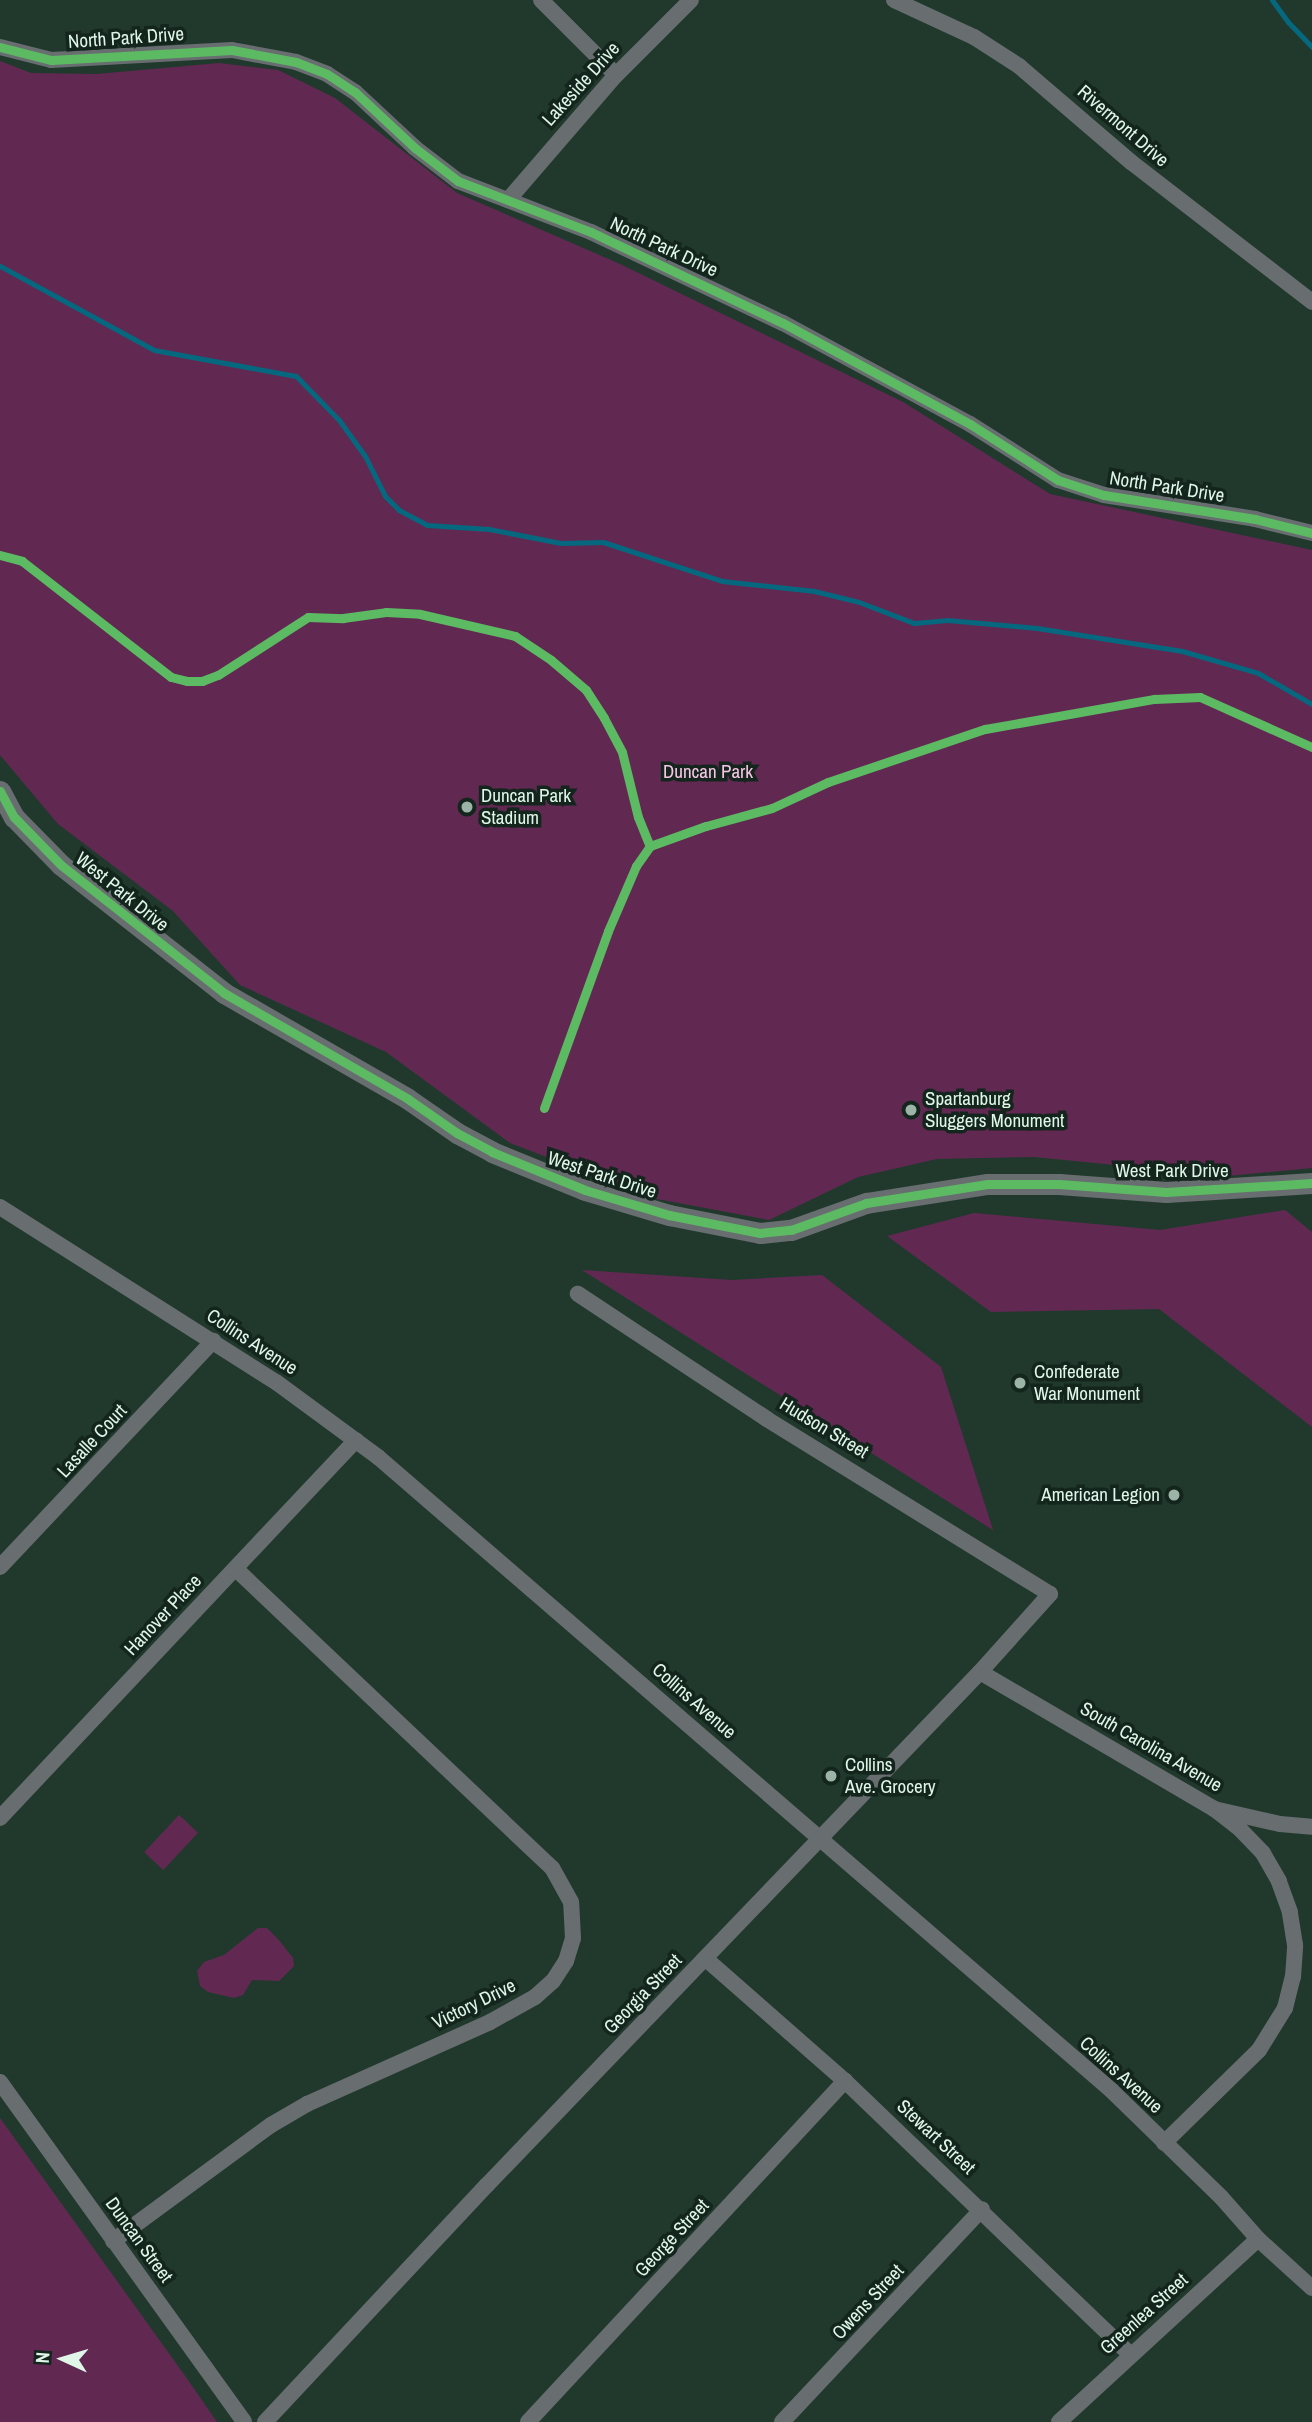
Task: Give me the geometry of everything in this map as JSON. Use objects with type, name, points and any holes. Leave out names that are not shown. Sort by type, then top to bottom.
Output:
[{"type":"street","points":[[541,0],[616,75]]},
{"type":"street","name":"Lakeside Drive","points":[[508,201],[616,75],[691,0]]},
{"type":"street","name":"Rivermont Drive","points":[[894,0],[974,37],[1019,66],[1131,162],[1312,302]]},
{"type":"street","name":"North Park Drive","points":[[0,47],[51,60],[232,50],[296,62],[327,74],[355,92],[435,166],[470,187],[591,232],[783,323],[970,424],[1058,480],[1104,495],[1229,514],[1312,533]]},
{"type":"street","name":"West Park Drive","points":[[0,790],[7,815],[61,866],[162,946],[240,1003],[408,1099],[457,1133],[492,1152],[574,1186],[669,1215],[745,1231],[776,1233],[866,1203],[988,1184],[1059,1184],[1167,1192],[1312,1183]]},
{"type":"street","name":"Collins Avenue","points":[[0,1206],[276,1381],[356,1440],[1111,2090],[1222,2197],[1258,2239],[1312,2288]]},
{"type":"street","name":"Hudson Street","points":[[578,1294],[767,1419],[1050,1594]]},
{"type":"street","name":"Lasalle Court","points":[[0,1567],[213,1341]]},
{"type":"street","name":"Hanover Place","points":[[0,1818],[356,1440]]},
{"type":"street","name":"Victory Drive","points":[[113,2241],[271,2125],[307,2104],[490,2022],[535,1997],[559,1971],[573,1938],[571,1902],[552,1868],[235,1569]]},
{"type":"street","name":"Georgia Street","points":[[265,2422],[487,2185],[980,1672],[1050,1594]]},
{"type":"street","name":"South Carolina Avenue","points":[[980,1672],[1214,1809],[1258,1820],[1312,1827]]},
{"type":"street","points":[[1164,2143],[1259,2050],[1285,2008],[1293,1977],[1295,1945],[1290,1912],[1279,1881],[1255,1845],[1240,1829],[1214,1809]]},
{"type":"street","name":"Stewart Street","points":[[706,1959],[845,2081],[982,2209],[1130,2354]]},
{"type":"street","name":"George Street","points":[[528,2422],[845,2081]]},
{"type":"street","name":"Duncan Street","points":[[0,2082],[244,2422]]},
{"type":"street","name":"Owens Street","points":[[782,2422],[982,2209]]},
{"type":"street","name":"Greenlea Street","points":[[1059,2422],[1258,2239]]},
{"type":"green space","name":"Duncan Park","points":[[0,61],[31,73],[97,74],[219,63],[278,70],[335,98],[457,193],[620,264],[903,402],[1050,494],[1312,550],[1312,1168],[1227,1176],[1034,1157],[937,1159],[858,1177],[769,1220],[657,1199],[510,1143],[386,1052],[240,985],[173,911],[58,824],[0,755]]},
{"type":"green space","points":[[1285,1210],[1312,1232],[1312,1427],[1159,1309],[991,1312],[887,1236],[974,1213],[1160,1230]]},
{"type":"green space","points":[[582,1270],[732,1280],[822,1275],[941,1367],[993,1530]]},
{"type":"green space","points":[[179,1815],[198,1833],[163,1870],[144,1852]]},
{"type":"green space","points":[[258,1928],[267,1928],[293,1958],[294,1966],[279,1981],[252,1980],[243,1995],[234,1998],[208,1992],[200,1986],[197,1971],[204,1962],[224,1955]]},
{"type":"green space","points":[[0,2118],[183,2373],[217,2422],[0,2422]]},
{"type":"waterway","points":[[1272,0],[1312,47]]},
{"type":"waterway","points":[[0,266],[154,350],[296,376],[339,420],[365,456],[385,496],[399,510],[427,525],[489,529],[561,543],[603,542],[722,581],[814,591],[859,602],[914,623],[947,620],[1037,628],[1182,651],[1258,673],[1312,704]]},
{"type":"cycle path","points":[[0,47],[51,60],[232,50],[296,62],[327,74],[355,92],[415,148],[458,181],[591,232],[783,323],[970,424],[1058,480],[1104,495],[1255,519],[1312,533]]},
{"type":"cycle path","points":[[0,555],[22,561],[171,677],[187,681],[202,681],[218,675],[308,617],[343,618],[386,612],[420,614],[515,636],[551,660],[586,690],[622,752],[638,817],[650,846]]},
{"type":"cycle path","points":[[544,1108],[608,931],[636,866],[650,846],[706,826],[772,808],[828,782],[985,729],[1154,699],[1200,697],[1312,747]]},
{"type":"cycle path","points":[[0,791],[14,817],[61,865],[224,993],[408,1099],[457,1133],[492,1152],[585,1190],[669,1215],[760,1233],[791,1230],[866,1203],[988,1184],[1059,1184],[1166,1192],[1312,1183]]},
{"type":"place","name":"Duncan Park Stadium","points":[[467,807]]},
{"type":"place","name":"Spartanburg Sluggers Monument","points":[[911,1110]]},
{"type":"place","name":"Confederate War Monument","points":[[1020,1383]]},
{"type":"place","name":"American Legion","points":[[1174,1495]]},
{"type":"place","name":"Collins Ave. Grocery","points":[[831,1776]]}]
